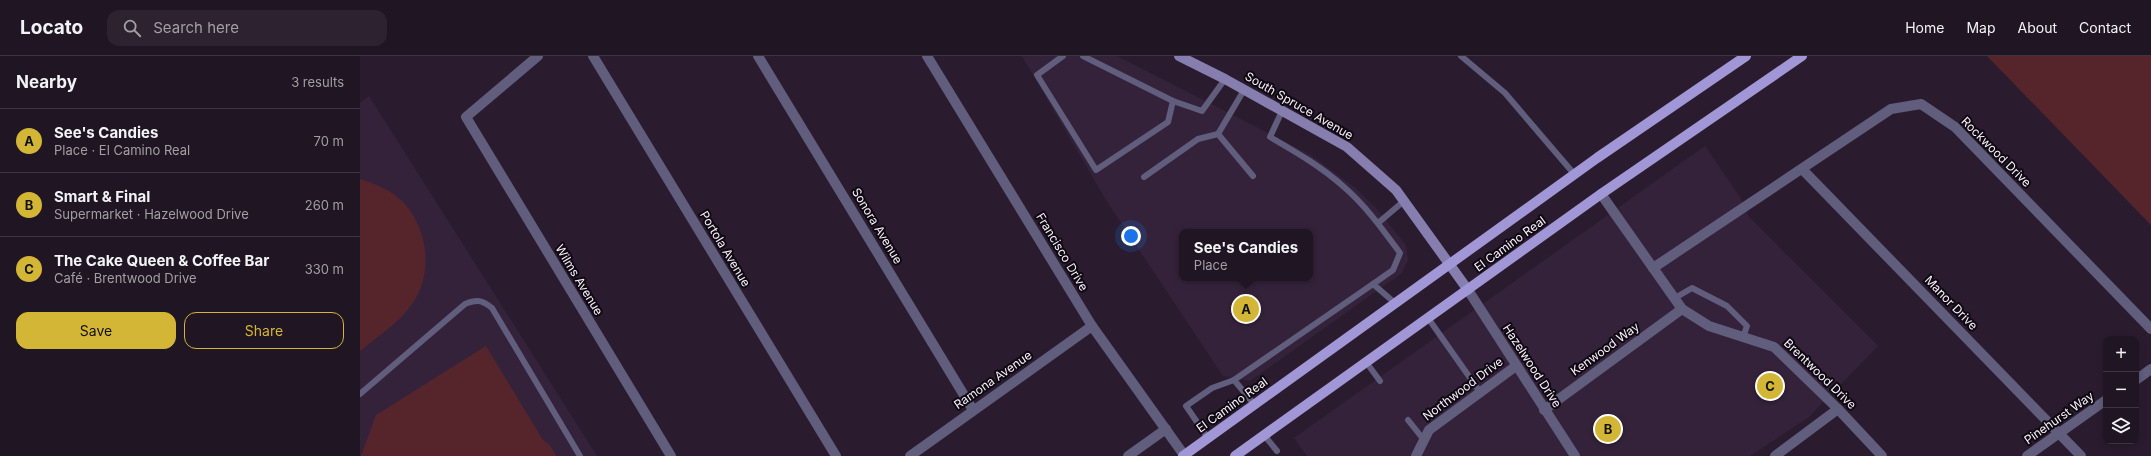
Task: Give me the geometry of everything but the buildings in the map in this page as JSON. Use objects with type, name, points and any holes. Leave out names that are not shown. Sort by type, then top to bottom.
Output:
[{"type":"main road","name":"South Spruce Avenue","points":[[1179,56],[1225,79],[1347,147],[1396,190],[1468,290]]},
{"type":"main road","name":"El Camino Real","points":[[1184,456],[1254,404],[1597,158],[1746,56]]},
{"type":"main road","name":"El Camino Real","points":[[1235,456],[1601,194],[1802,56]]},
{"type":"street","name":"Wilms Avenue","points":[[538,56],[466,117],[671,456]]},
{"type":"street","name":"Portola Avenue","points":[[593,56],[836,456]]},
{"type":"street","name":"Sonora Avenue","points":[[758,56],[973,410]]},
{"type":"street","name":"Francisco Drive","points":[[927,56],[1092,326],[1184,456]]},
{"type":"street","name":"Rockwood Drive","points":[[1653,268],[1891,109],[1921,104],[1955,127],[2151,329]]},
{"type":"street","name":"Manor Drive","points":[[1802,169],[2081,456]]},
{"type":"street","name":"Brentwood Drive","points":[[1601,194],[1682,308],[1709,326],[1774,347],[1838,409],[1882,456]]},
{"type":"street","name":"Hazelwood Drive","points":[[1468,290],[1575,456]]},
{"type":"street","name":"Kenwood Way","points":[[1544,410],[1682,308]]},
{"type":"street","name":"Ramona Avenue","points":[[910,456],[1092,326]]},
{"type":"street","name":"Northwood Drive","points":[[1416,456],[1428,430],[1516,366]]},
{"type":"street","points":[[2139,378],[2151,369]]},
{"type":"street","name":"Pinehurst Way","points":[[2027,456],[2103,402]]},
{"type":"street","points":[[1775,456],[1838,409]]},
{"type":"street","points":[[1128,456],[1166,429]]},
{"type":"lane","points":[[1064,56],[1037,75],[1096,170],[1168,122],[1173,101]]},
{"type":"lane","points":[[1083,56],[1173,101],[1202,111],[1225,79]]},
{"type":"lane","points":[[1461,56],[1505,93],[1575,175]]},
{"type":"lane","points":[[1144,177],[1198,139],[1218,134],[1244,90]]},
{"type":"lane","points":[[1208,438],[1186,406],[1212,388],[1234,380],[1393,270],[1400,253],[1378,223],[1345,188],[1304,157],[1270,137],[1282,111]]},
{"type":"lane","points":[[1218,134],[1253,176]]},
{"type":"lane","points":[[1378,223],[1404,200]]},
{"type":"lane","points":[[1373,284],[1395,303]]},
{"type":"lane","points":[[1674,298],[1692,288],[1727,306],[1747,326],[1743,337]]},
{"type":"lane","points":[[360,394],[465,304],[476,300],[485,302],[492,308],[580,456]]},
{"type":"lane","points":[[1428,318],[1480,392]]},
{"type":"lane","points":[[1366,362],[1380,380]]},
{"type":"lane","points":[[1234,380],[1254,404]]},
{"type":"lane","points":[[1408,420],[1424,440]]},
{"type":"lane","points":[[1264,435],[1277,451]]},
{"type":"shaded area","points":[[1022,56],[1117,56],[1311,155],[1354,187],[1376,208],[1406,245],[1408,260],[1402,273],[1250,381],[1223,376],[1106,200]]},
{"type":"shaded area","points":[[1987,56],[2151,56],[2151,225]]},
{"type":"shaded area","points":[[369,96],[597,456],[360,456],[360,103]]},
{"type":"shaded area","points":[[1705,146],[1740,197],[1749,217],[1878,346],[1809,417],[1750,456],[1307,456],[1294,438]]},
{"type":"shaded area","points":[[360,179],[377,185],[393,194],[403,202],[418,225],[423,238],[425,265],[419,292],[407,311],[395,323],[360,351]]},
{"type":"shaded area","points":[[486,346],[543,440],[549,444],[556,456],[361,456],[376,415]]},
{"type":"place","name":"See's Candies","points":[[1246,309]]},
{"type":"place","name":"The Cake Queen & Coffee Bar","points":[[1770,386]]},
{"type":"place","name":"Smart & Final","points":[[1608,429]]}]
